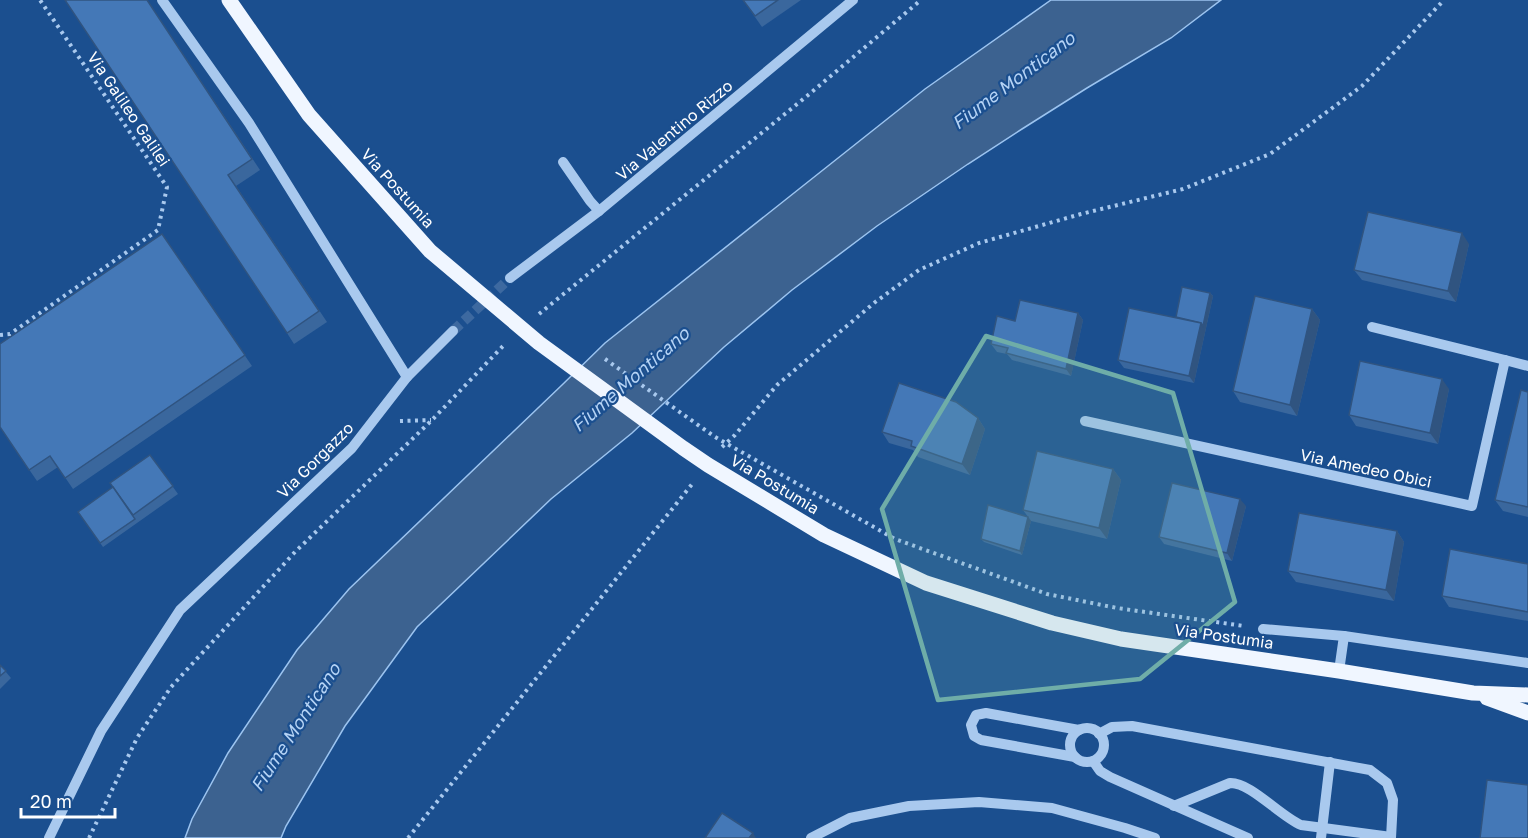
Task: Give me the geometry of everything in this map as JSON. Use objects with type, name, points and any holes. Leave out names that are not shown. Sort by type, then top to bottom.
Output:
[{"type":"main road","name":"Via Postumia","points":[[229,0],[309,115],[430,251],[520,329],[683,448],[824,535],[926,583],[1052,623],[1121,639],[1473,693],[1528,694]]},
{"type":"main road","name":"Via Postumia","points":[[1473,693],[1528,712]]},
{"type":"street","points":[[162,0],[249,123],[407,377],[453,331]]},
{"type":"street","name":"Via Valentino Rizzo","points":[[510,278],[599,211],[853,0]]},
{"type":"street","points":[[563,162],[599,211]]},
{"type":"street","points":[[1372,327],[1528,366]]},
{"type":"street","name":"Via Amedeo Obici","points":[[1085,421],[1472,506],[1505,360]]},
{"type":"street","name":"Via Gorgazzo","points":[[49,838],[101,731],[180,610],[352,448],[407,377]]},
{"type":"street","points":[[1263,629],[1344,636],[1528,663]]},
{"type":"street","points":[[1339,671],[1344,636]]},
{"type":"street","points":[[1075,757],[981,740],[974,736],[971,725],[976,715],[986,713],[1079,730]]},
{"type":"street","points":[[1099,734],[1112,727],[1132,726],[1370,770],[1387,783],[1393,800],[1391,838],[1322,833],[1290,820],[1246,787],[1237,783],[1230,783],[1174,806]]},
{"type":"street","points":[[1084,728],[1095,730],[1099,734],[1104,749],[1094,761],[1083,762],[1071,753],[1071,738],[1079,730],[1084,728]]},
{"type":"street","points":[[1094,761],[1100,771],[1110,777],[1248,838]]},
{"type":"street","points":[[1322,833],[1330,762]]},
{"type":"street","points":[[811,838],[850,818],[909,806],[979,802],[1052,808],[1155,838]]},
{"type":"path","name":"Via Galileo Galilei","points":[[0,335],[10,334],[158,230],[167,187],[40,0]]},
{"type":"path","points":[[89,838],[136,738],[171,687],[295,552],[432,420],[520,329],[807,96],[921,0]]},
{"type":"path","points":[[408,838],[708,465],[715,453],[727,444],[777,385],[874,303],[919,270],[979,243],[1081,214],[1183,189],[1270,154],[1362,86],[1444,0]]},
{"type":"path","points":[[603,357],[715,437],[895,539],[1047,594],[1117,608],[1263,629]]},
{"type":"highlighted area","points":[[986,336],[1173,393],[1235,602],[1140,679],[938,700],[882,509]]},
{"type":"water","name":"Fiume Monticano","points":[[1051,0],[1221,0],[1171,38],[1022,129],[877,226],[792,290],[724,347],[632,433],[551,499],[417,627],[345,726],[281,838],[185,838],[192,819],[228,753],[297,650],[349,589],[605,343],[925,89]]},
{"type":"building","points":[[65,0],[147,0],[252,159],[228,175],[319,311],[287,333]]},
{"type":"building","points":[[743,0],[778,0],[755,16]]},
{"type":"building","points":[[1368,212],[1462,233],[1448,291],[1354,270]]},
{"type":"building","points":[[162,234],[245,355],[65,478],[50,456],[29,470],[0,427],[0,344]]},
{"type":"building","points":[[1182,287],[1210,293],[1203,326],[1201,323],[1176,317]]},
{"type":"building","points":[[1255,296],[1312,309],[1290,405],[1233,391]]},
{"type":"building","points":[[1020,300],[1078,313],[1066,369],[1006,353],[1008,348],[991,344],[997,316],[1015,321]]},
{"type":"building","points":[[1129,308],[1201,323],[1189,376],[1118,360]]},
{"type":"building","points":[[1360,361],[1442,379],[1430,433],[1349,415]]},
{"type":"building","points":[[899,383],[956,402],[978,418],[962,464],[911,446],[912,441],[882,432]]},
{"type":"building","points":[[1521,390],[1528,392],[1528,507],[1495,500]]},
{"type":"building","points":[[1037,451],[1113,469],[1099,528],[1023,510]]},
{"type":"building","points":[[150,455],[173,486],[133,515],[110,483]]},
{"type":"building","points":[[1172,483],[1240,499],[1227,553],[1159,537]]},
{"type":"building","points":[[113,487],[135,519],[100,543],[78,512]]},
{"type":"building","points":[[988,505],[1028,517],[1020,551],[981,539]]},
{"type":"building","points":[[1299,513],[1397,531],[1386,590],[1288,571]]},
{"type":"building","points":[[1450,549],[1528,564],[1528,612],[1442,596]]},
{"type":"building","points":[[0,665],[6,671],[0,676]]},
{"type":"building","points":[[1487,780],[1528,785],[1528,838],[1480,838]]},
{"type":"building","points":[[722,813],[753,833],[749,838],[705,838]]},
{"type":"tunnel","points":[[453,331],[510,278]]}]
